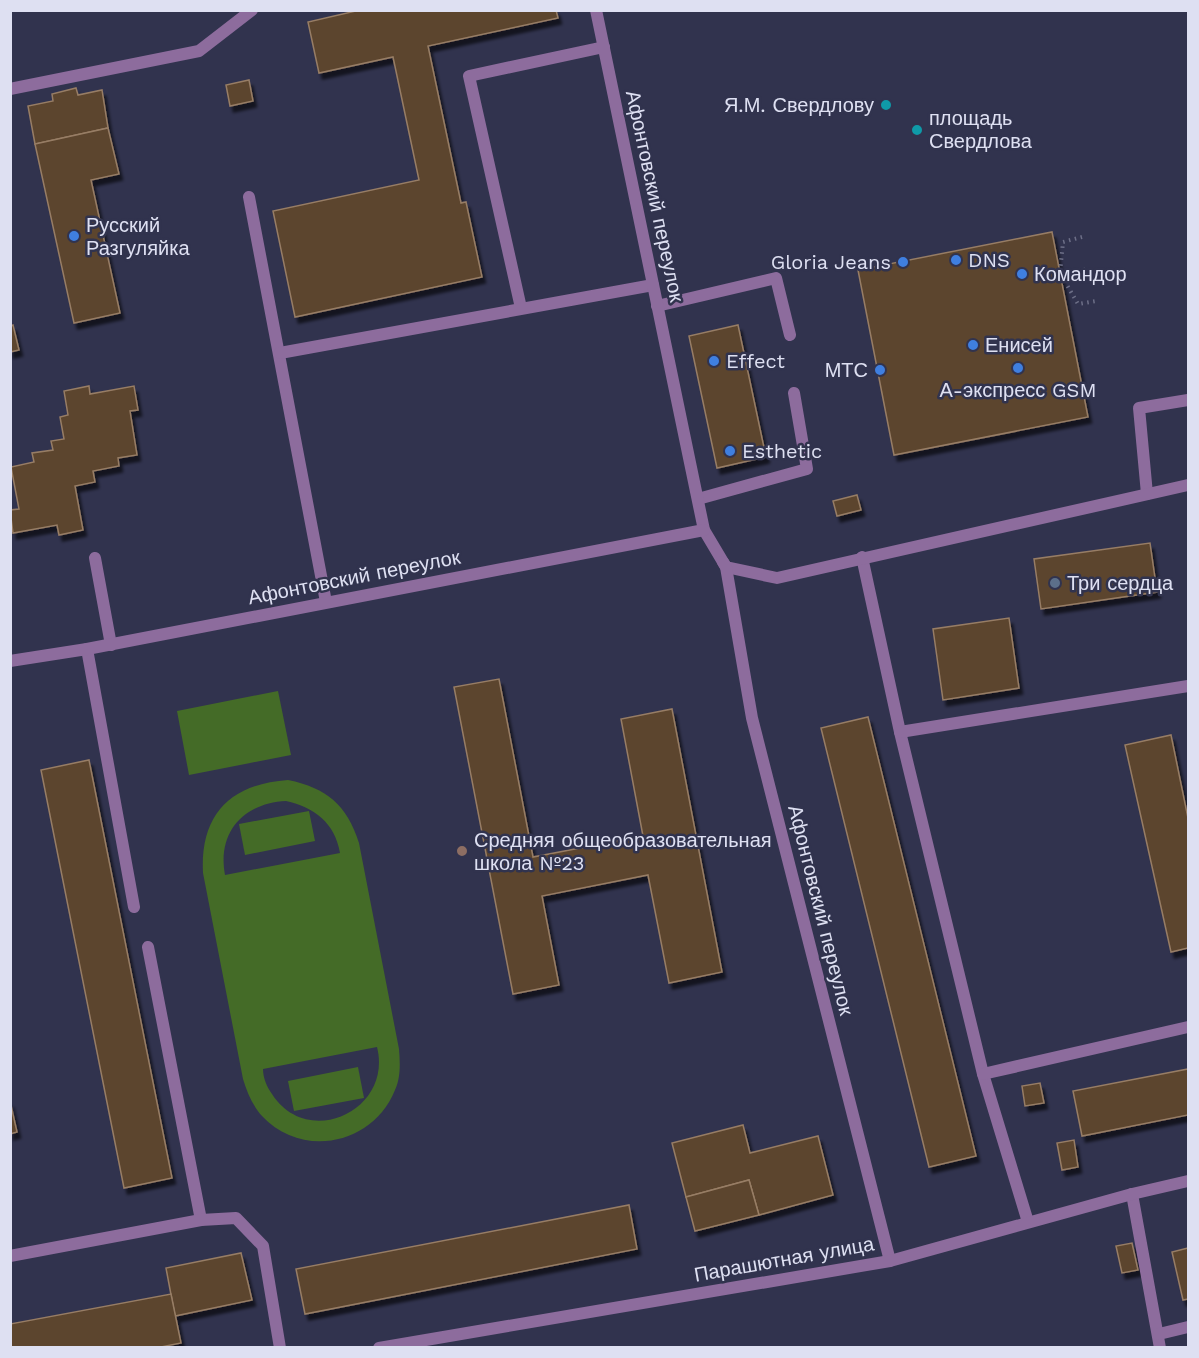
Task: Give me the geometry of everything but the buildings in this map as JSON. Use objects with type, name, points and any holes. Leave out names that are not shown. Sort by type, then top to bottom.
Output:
[{"type":"street","points":[[10,89],[199,51],[252,10]]},
{"type":"street","name":"Афонтовский переулок","points":[[596,10],[704,530],[726,567],[752,718],[890,1261]]},
{"type":"street","points":[[521,308],[469,76],[604,47]]},
{"type":"street","points":[[249,197],[326,602]]},
{"type":"street","points":[[657,306],[776,278],[790,336]]},
{"type":"street","points":[[280,353],[653,285]]},
{"type":"street","points":[[698,499],[807,469],[794,393]]},
{"type":"street","points":[[1148,494],[1139,408],[1188,400]]},
{"type":"street","points":[[726,567],[777,578],[1188,485]]},
{"type":"street","name":"Афонтовский переулок","points":[[10,661],[111,645],[704,530]]},
{"type":"street","points":[[862,557],[900,732],[983,1074],[1028,1222]]},
{"type":"street","points":[[95,558],[111,645]]},
{"type":"street","points":[[87,649],[134,907]]},
{"type":"street","points":[[900,732],[1188,686]]},
{"type":"street","points":[[148,947],[201,1220]]},
{"type":"street","points":[[983,1074],[1188,1028]]},
{"type":"street","name":"Парашютная улица","points":[[380,1347],[890,1261],[1188,1180]]},
{"type":"street","points":[[1132,1194],[1160,1347]]},
{"type":"street","points":[[10,1256],[201,1220],[236,1218],[263,1246],[280,1347]]},
{"type":"street","points":[[1159,1334],[1188,1327]]},
{"type":"path","points":[[1082,237],[1063,242],[1060,273],[1078,304],[1096,301]]},
{"type":"path","points":[[1060,273],[1089,269]]},
{"type":"green space","points":[[278,691],[291,755],[189,775],[177,711]]},
{"type":"green space","points":[[288,780],[302,783],[324,793],[342,808],[354,830],[359,843],[399,1049],[398,1080],[385,1109],[371,1123],[354,1134],[335,1140],[316,1141],[297,1138],[278,1129],[262,1116],[250,1098],[243,1079],[203,873],[203,853],[213,819],[235,796],[250,788]],"holes":[[[286,801],[306,807],[322,818],[333,833],[340,853],[225,875],[225,846],[237,823],[258,807]],[[377,1047],[379,1069],[372,1089],[360,1104],[344,1115],[325,1120],[306,1119],[288,1111],[272,1094],[265,1079],[263,1069]]]},
{"type":"green space","points":[[309,811],[315,841],[245,855],[239,824]]},
{"type":"green space","points":[[358,1067],[364,1098],[294,1111],[288,1081]]},
{"type":"place","name":"Я.М. Свердлову","points":[[886,105]]},
{"type":"place","name":"площадь Свердлова","points":[[917,130]]},
{"type":"place","name":"Русский Разгуляйка","points":[[74,236]]},
{"type":"place","name":"DNS","points":[[956,260]]},
{"type":"place","name":"Gloria Jeans","points":[[903,262]]},
{"type":"place","name":"Командор","points":[[1022,274]]},
{"type":"place","name":"Енисей","points":[[973,345]]},
{"type":"place","name":"Effect","points":[[714,361]]},
{"type":"place","name":"А-экспресс GSM","points":[[1018,368]]},
{"type":"place","name":"МТС","points":[[880,370]]},
{"type":"place","name":"Esthetic","points":[[730,451]]},
{"type":"place","name":"Три сердца","points":[[1055,583]]},
{"type":"place","name":"Средняя общеобразовательная школа №23","points":[[462,851]]}]
